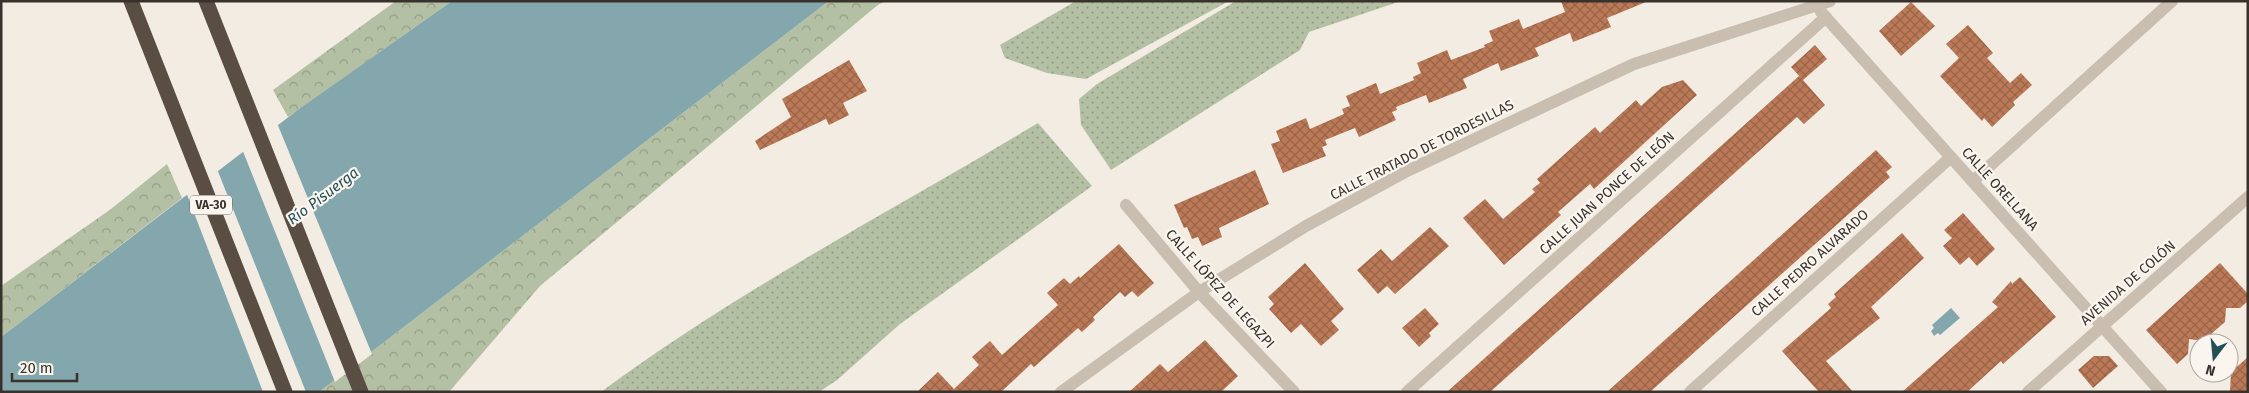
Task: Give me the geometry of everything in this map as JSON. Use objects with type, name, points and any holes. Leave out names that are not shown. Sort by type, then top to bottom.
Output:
[{"type":"highway","name":"VA-30","points":[[131,1],[285,392]]},
{"type":"highway","points":[[206,1],[361,392]]},
{"type":"street","name":"CALLE TRATADO DE TORDESILLAS","points":[[1061,392],[1199,292],[1306,226],[1407,171],[1634,64],[1830,1]]},
{"type":"street","points":[[1973,181],[2172,1]]},
{"type":"street","name":"CALLE ORELLANA","points":[[1816,6],[2161,392]]},
{"type":"street","name":"CALLE JUAN PONCE DE LEÓN","points":[[1407,392],[1826,17]]},
{"type":"street","name":"CALLE PEDRO ALVARADO","points":[[1690,392],[1951,157]]},
{"type":"street","name":"AVENIDA DE COLÓN","points":[[2028,392],[2248,197]]},
{"type":"street","name":"CALLE LÓPEZ DE LEGAZPI","points":[[1126,206],[1199,292],[1294,392]]},
{"type":"green space","points":[[396,1],[452,1],[288,117],[273,90]]},
{"type":"green space","points":[[829,1],[887,1],[879,4],[540,286],[449,392],[319,392]]},
{"type":"green space","points":[[1076,1],[1229,1],[1086,79],[1047,73],[1005,58],[1000,45]]},
{"type":"green space","points":[[1236,1],[1401,1],[1309,32],[1300,50],[1111,170],[1081,125],[1079,99],[1097,84]]},
{"type":"green space","points":[[1038,123],[1092,186],[900,324],[837,380],[819,392],[601,392],[653,355],[761,285]]},
{"type":"green space","points":[[167,164],[182,198],[1,337],[1,286],[111,209]]},
{"type":"water","name":"Río Pisuerga","points":[[452,1],[829,1],[319,392],[1,392],[1,337],[299,109]]},
{"type":"water","points":[[1951,308],[1960,318],[1940,335],[1938,333],[1934,336],[1931,331],[1934,328],[1932,325]]},
{"type":"pier","points":[[277,123],[372,354],[335,382],[242,149]]},
{"type":"pier","points":[[217,169],[306,392],[263,392],[186,192]]},
{"type":"building","points":[[1561,1],[1646,2],[1607,18],[1611,27],[1573,42],[1570,33],[1535,48],[1539,56],[1501,71],[1498,63],[1463,79],[1467,88],[1429,103],[1426,95],[1396,107],[1397,110],[1392,112],[1396,120],[1359,137],[1355,128],[1325,140],[1327,145],[1322,147],[1326,156],[1283,173],[1271,144],[1280,141],[1276,131],[1306,118],[1310,129],[1344,114],[1342,109],[1350,106],[1346,96],[1376,83],[1380,94],[1414,80],[1413,77],[1421,73],[1417,63],[1447,50],[1451,60],[1485,47],[1484,45],[1493,41],[1489,31],[1519,19],[1523,29],[1565,12]]},
{"type":"building","points":[[1911,2],[1935,26],[1901,56],[1879,31]]},
{"type":"building","points":[[1968,25],[1993,53],[1987,58],[2010,83],[2021,73],[2032,85],[2013,102],[2015,105],[1992,127],[1984,118],[1982,121],[1940,76],[1959,58],[1946,44]]},
{"type":"building","points":[[1815,45],[1827,59],[1803,80],[1825,105],[1804,124],[1797,117],[1490,392],[1447,392],[1799,76],[1801,78],[1791,67]]},
{"type":"building","points":[[849,60],[867,91],[843,103],[849,115],[829,125],[826,119],[760,150],[755,141],[791,117],[782,99]]},
{"type":"building","points":[[1683,80],[1697,95],[1594,189],[1590,184],[1558,212],[1561,215],[1504,265],[1463,218],[1485,199],[1503,219],[1535,192],[1532,189],[1540,183],[1537,179],[1595,127],[1600,133],[1636,100],[1641,106],[1662,87]]},
{"type":"building","points":[[1876,150],[1892,167],[1886,172],[1890,177],[1650,392],[1607,392]]},
{"type":"building","points":[[1255,170],[1269,204],[1219,228],[1222,237],[1202,246],[1198,237],[1192,239],[1187,227],[1184,228],[1174,205]]},
{"type":"building","points":[[1963,213],[1995,249],[1977,266],[1969,257],[1960,265],[1943,246],[1952,238],[1944,230]]},
{"type":"building","points":[[1430,227],[1449,246],[1395,294],[1387,286],[1378,294],[1357,270],[1381,249],[1392,261]]},
{"type":"building","points":[[1902,233],[1924,258],[1871,307],[1880,318],[1826,361],[1853,392],[1819,392],[1782,351],[1831,308],[1828,304],[1836,297],[1834,294]]},
{"type":"building","points":[[1119,244],[1154,283],[1138,297],[1132,291],[1125,297],[1120,292],[1093,317],[1095,320],[1082,332],[1078,328],[1034,367],[1031,364],[1001,392],[917,392],[938,372],[954,389],[979,365],[972,357],[990,341],[1002,355],[1058,305],[1047,293],[1064,278],[1070,284],[1079,276],[1080,278]]},
{"type":"building","points":[[1305,263],[1344,309],[1331,321],[1339,330],[1321,346],[1301,324],[1291,333],[1269,309],[1274,304],[1268,297]]},
{"type":"building","points":[[2220,263],[2248,294],[2248,301],[2240,308],[2226,308],[2225,322],[2212,333],[2189,333],[2188,354],[2177,364],[2146,330]]},
{"type":"building","points":[[2020,277],[2056,317],[2003,364],[2001,361],[1967,392],[1902,392],[1998,307],[1992,302],[2011,281],[2012,284]]},
{"type":"building","points":[[1425,308],[1439,324],[1429,333],[1431,336],[1419,347],[1402,328]]},
{"type":"building","points":[[1205,340],[1238,376],[1221,392],[1129,392],[1160,364],[1168,372]]},
{"type":"building","points":[[2094,356],[2109,356],[2118,366],[2093,388],[2078,370]]},
{"type":"building","points":[[2248,357],[2248,392],[2230,392],[2230,383],[2239,383],[2239,365]]}]
